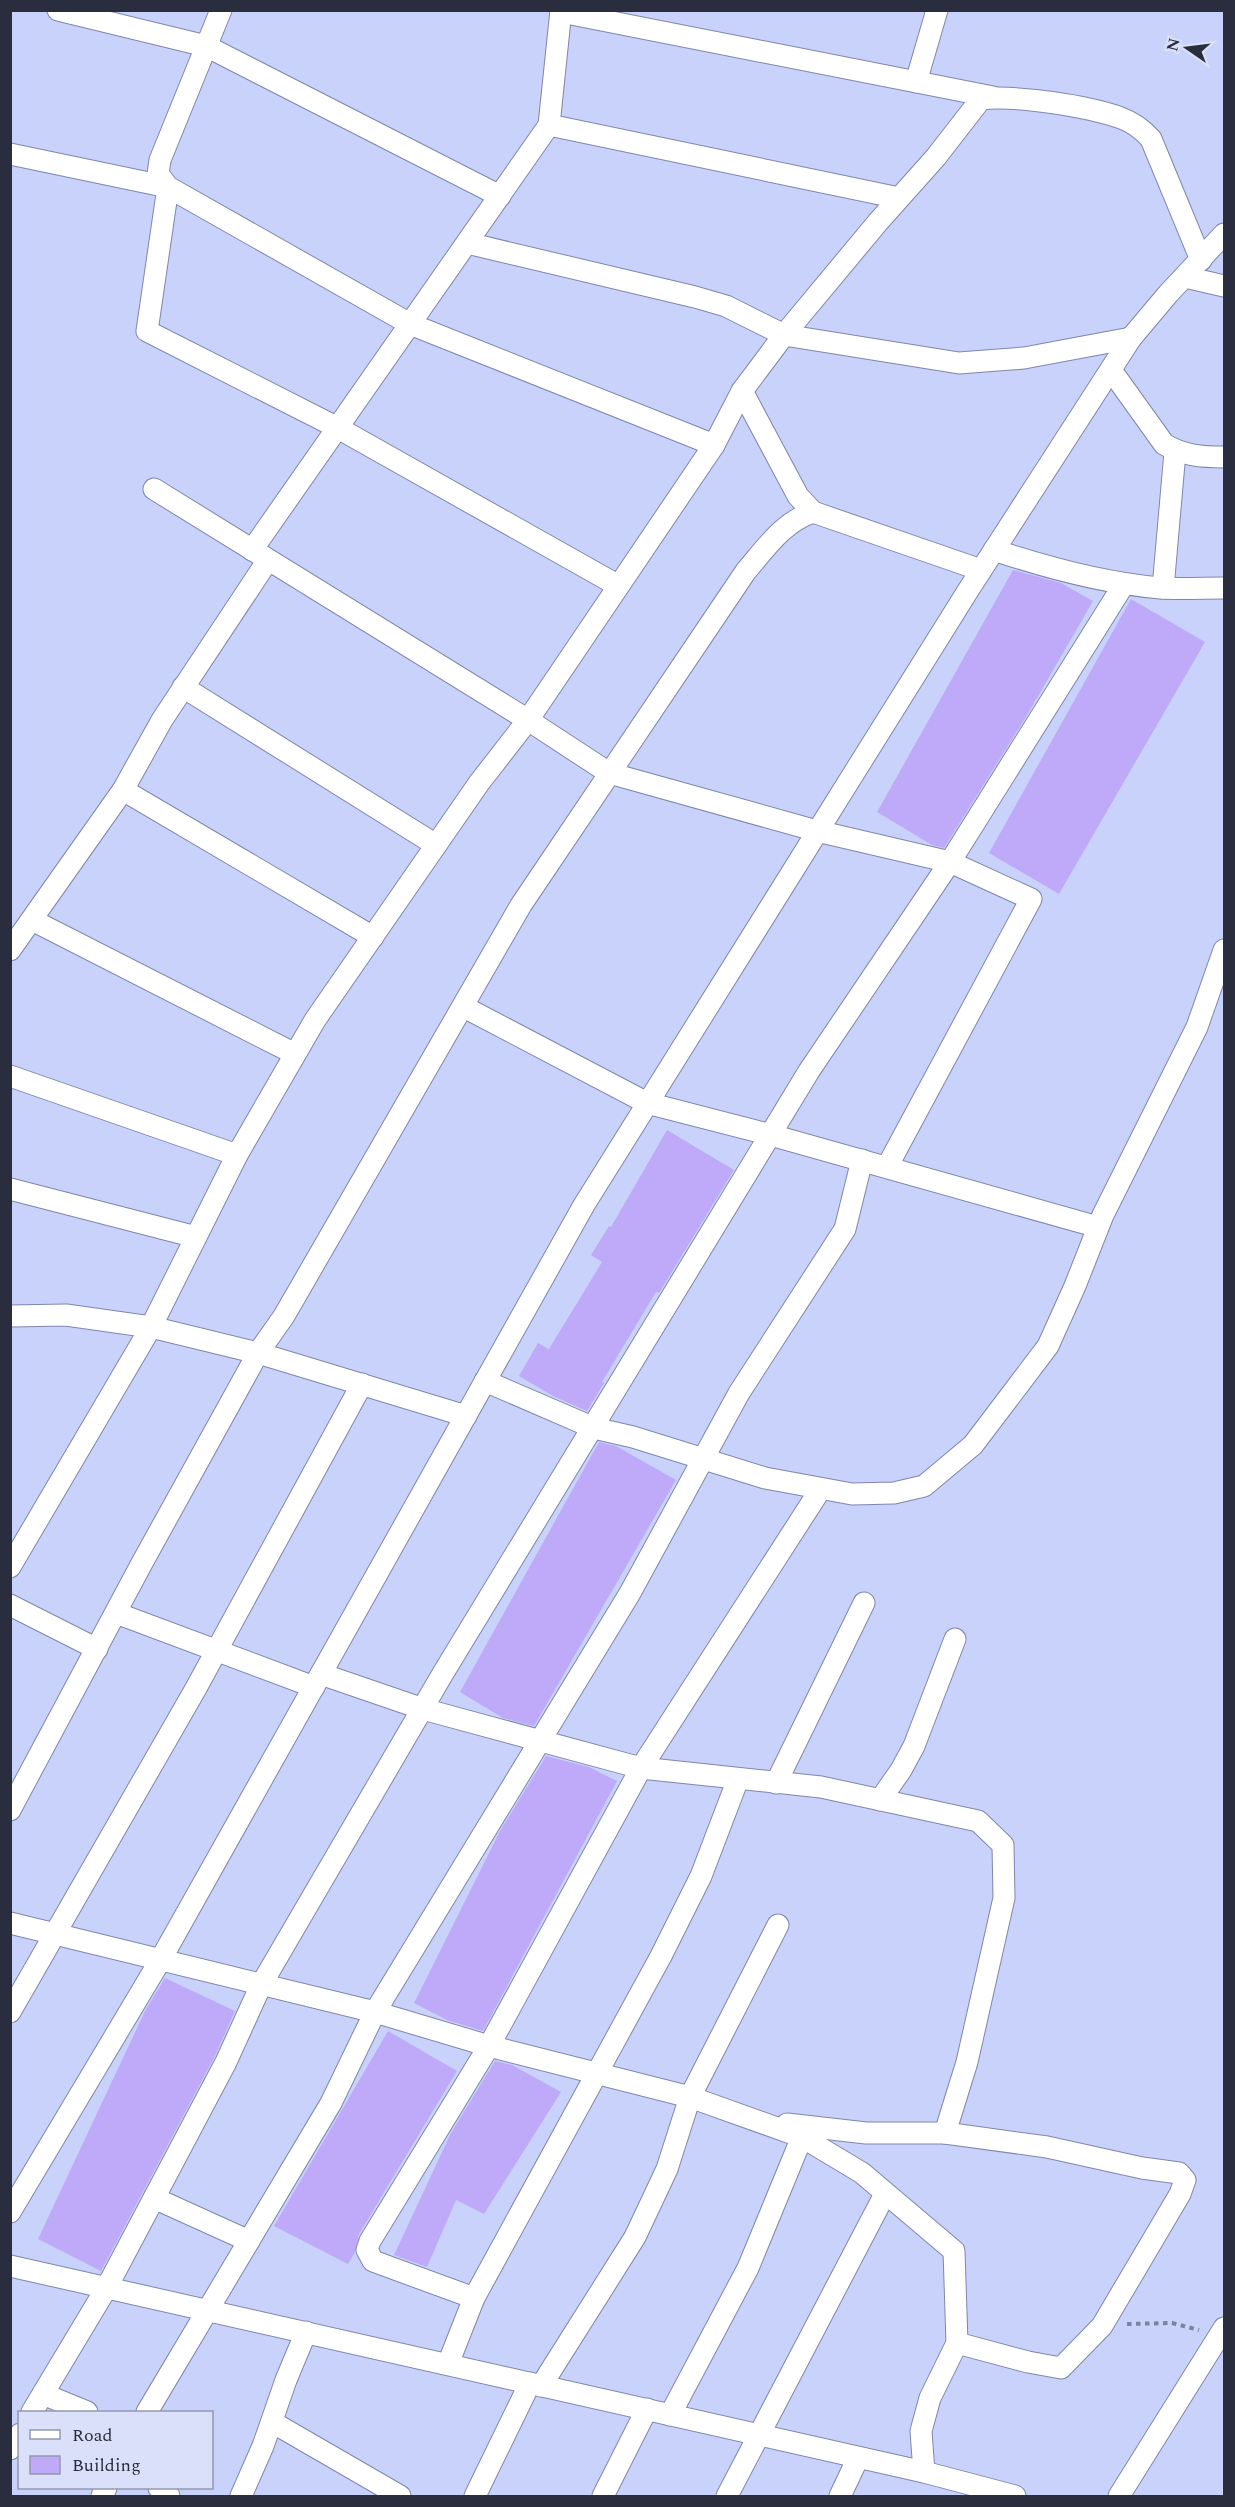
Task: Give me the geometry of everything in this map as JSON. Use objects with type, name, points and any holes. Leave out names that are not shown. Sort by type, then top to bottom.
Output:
[{"type":"street","points":[[58,10],[206,46],[500,196]]},
{"type":"street","points":[[221,10],[160,160],[158,174],[168,187],[147,331],[338,428],[617,585]]},
{"type":"street","points":[[916,82],[937,10]]},
{"type":"street","points":[[10,950],[123,790],[162,720],[338,428],[549,125],[561,11],[993,97],[1044,102],[1103,113],[1131,122],[1151,140],[1201,260]]},
{"type":"street","points":[[14,1551],[152,1327],[237,1155],[315,1020],[479,783],[528,720],[617,585],[714,445],[742,391],[783,335],[936,157],[981,99],[993,97]]},
{"type":"street","points":[[549,125],[899,198]]},
{"type":"street","points":[[10,154],[168,187],[410,324],[714,445]]},
{"type":"street","points":[[10,2212],[161,1959],[584,1205],[981,570],[1131,338],[1224,234]]},
{"type":"street","points":[[467,243],[706,300],[726,306],[783,335],[959,363],[1024,358],[1131,338]]},
{"type":"street","points":[[1185,277],[1224,286]]},
{"type":"street","points":[[1111,370],[1164,444],[1175,452],[1224,457]]},
{"type":"street","points":[[742,391],[798,496],[813,512],[981,570]]},
{"type":"street","points":[[1162,588],[1175,452]]},
{"type":"street","points":[[154,489],[528,720],[609,773],[817,831],[950,862],[1030,899],[887,1167]]},
{"type":"street","points":[[10,1810],[258,1353],[284,1316],[521,905],[746,570],[783,529],[796,518],[813,512]]},
{"type":"street","points":[[994,550],[1038,565],[1124,584],[1162,588],[1224,588]]},
{"type":"street","points":[[33,2411],[106,2287],[154,2198],[226,2062],[261,1985],[423,1709],[809,1071],[950,862],[1124,584]]},
{"type":"street","points":[[183,687],[436,845]]},
{"type":"street","points":[[123,790],[373,937]]},
{"type":"street","points":[[32,920],[295,1054]]},
{"type":"street","points":[[485,1381],[594,1428],[633,1437],[765,1478],[820,1490],[852,1494],[894,1493],[924,1486],[973,1445],[1048,1346],[1075,1287],[1098,1227],[1197,1027],[1224,950]]},
{"type":"street","points":[[464,1007],[647,1103],[862,1160],[1098,1227]]},
{"type":"street","points":[[10,1076],[237,1155]]},
{"type":"street","points":[[148,2411],[331,2103],[375,2012],[630,1593],[739,1393],[845,1230],[862,1160]]},
{"type":"street","points":[[10,1189],[196,1237]]},
{"type":"street","points":[[10,1316],[66,1315],[152,1327],[258,1353],[466,1416]]},
{"type":"street","points":[[10,2012],[217,1650],[362,1384]]},
{"type":"street","points":[[474,2298],[373,2261],[367,2250],[370,2241],[489,2046],[641,1768],[820,1490]]},
{"type":"street","points":[[776,1782],[864,1603]]},
{"type":"street","points":[[10,1605],[97,1649]]},
{"type":"street","points":[[116,1613],[217,1650],[317,1680],[641,1768],[821,1787],[978,1821],[1003,1845],[1004,1898],[967,2062],[945,2133]]},
{"type":"street","points":[[880,1800],[902,1770],[914,1746],[955,1639]]},
{"type":"street","points":[[448,2364],[474,2298],[661,1956],[701,1876],[738,1779]]},
{"type":"street","points":[[10,1923],[375,2012],[489,2046],[690,2097],[802,2137],[862,2173],[954,2251],[957,2343],[930,2398],[921,2431],[924,2472]]},
{"type":"street","points":[[475,2496],[536,2385],[635,2237],[666,2169],[690,2097],[778,1925]]},
{"type":"street","points":[[757,2121],[866,2133],[945,2133],[1047,2147],[1142,2168],[1179,2173],[1185,2180],[1180,2194],[1102,2326],[1061,2368],[1028,2362],[957,2343]]},
{"type":"street","points":[[670,2415],[748,2268],[802,2137]]},
{"type":"street","points":[[727,2496],[885,2194]]},
{"type":"street","points":[[154,2198],[249,2241]]},
{"type":"street","points":[[10,2266],[924,2472],[959,2489],[1015,2496]]},
{"type":"street","points":[[241,2496],[306,2332]]},
{"type":"street","points":[[1119,2496],[1222,2332]]},
{"type":"street","points":[[44,2394],[85,2411]]},
{"type":"street","points":[[603,2496],[647,2409]]},
{"type":"street","points":[[272,2422],[364,2487],[400,2496]]},
{"type":"street","points":[[840,2496],[858,2458]]},
{"type":"path","points":[[1102,2326],[1173,2324],[1222,2332]]},
{"type":"building","points":[[1013,570],[1061,583],[1093,601],[1026,717],[944,848],[932,845],[877,812]]},
{"type":"building","points":[[1131,599],[1205,642],[1059,894],[989,853]]},
{"type":"building","points":[[667,1130],[734,1170],[659,1293],[656,1292],[587,1411],[553,1396],[519,1376],[538,1343],[549,1349],[602,1262],[591,1255],[609,1226],[611,1227]]},
{"type":"building","points":[[599,1442],[616,1446],[676,1480],[534,1726],[503,1718],[460,1692]]},
{"type":"building","points":[[546,1756],[589,1767],[617,1781],[483,2031],[447,2020],[414,2003],[500,1831]]},
{"type":"building","points":[[165,1978],[235,2011],[215,2056],[101,2271],[38,2239],[145,2011]]},
{"type":"building","points":[[388,2031],[457,2071],[359,2234],[355,2252],[348,2264],[274,2226]]},
{"type":"building","points":[[495,2061],[512,2065],[561,2092],[484,2214],[456,2200],[427,2267],[394,2255],[451,2133]]}]
